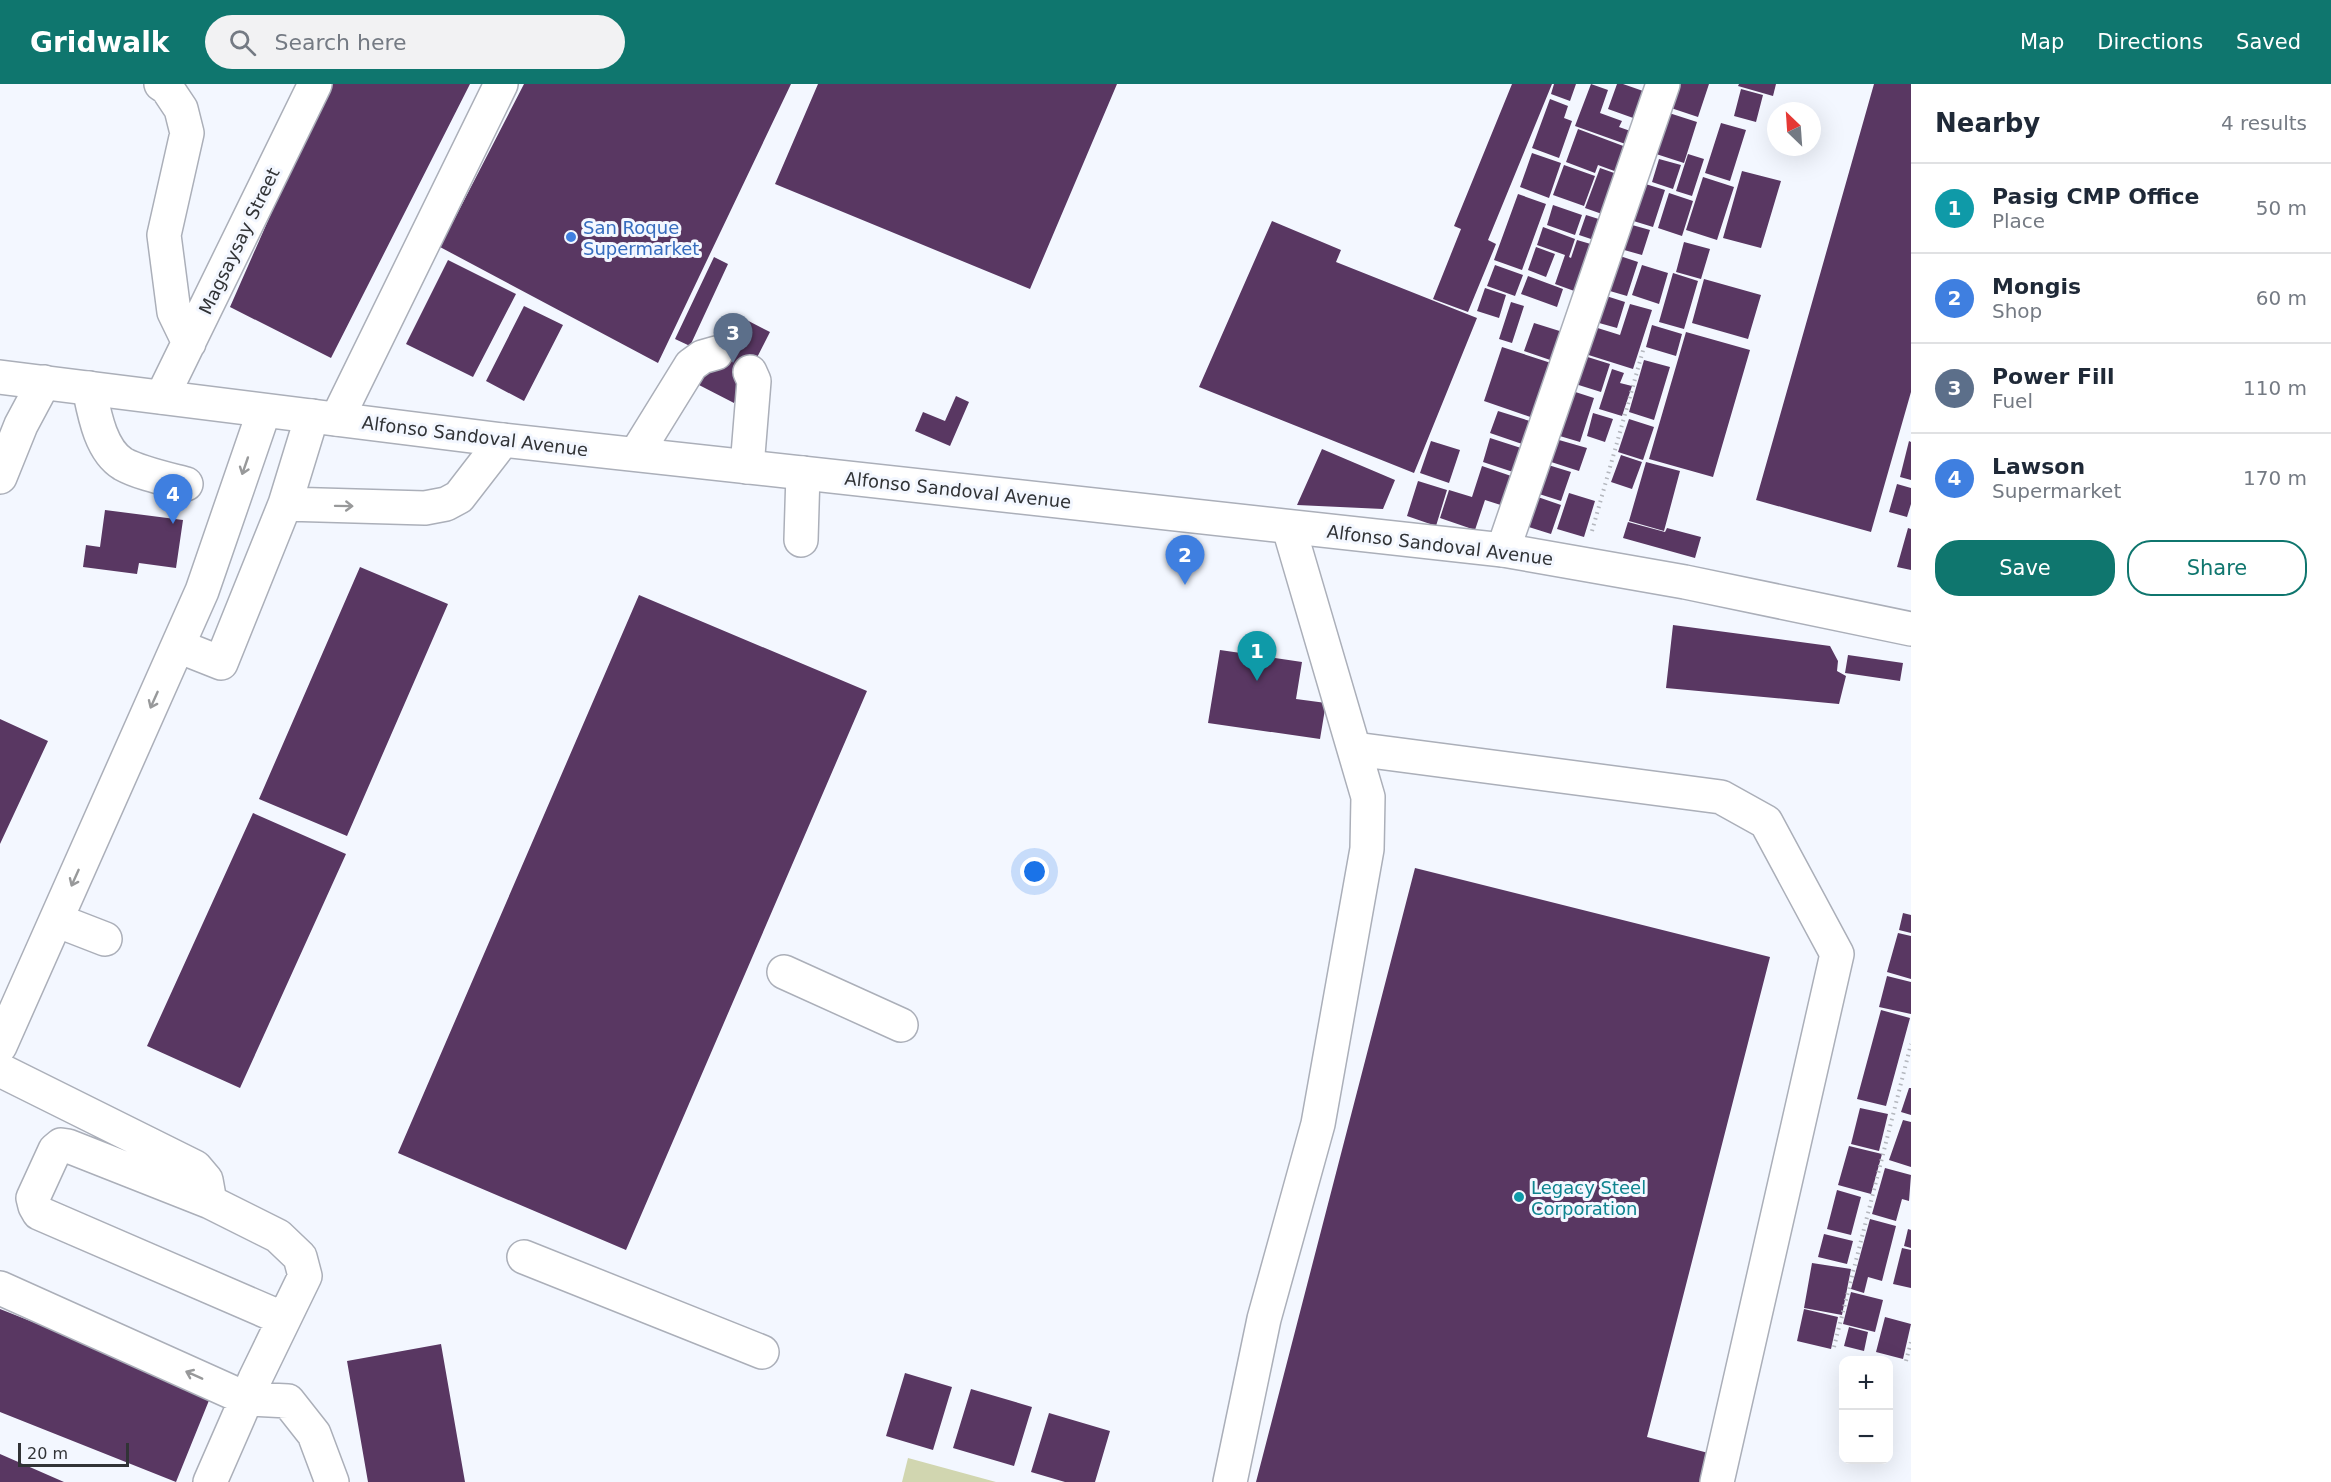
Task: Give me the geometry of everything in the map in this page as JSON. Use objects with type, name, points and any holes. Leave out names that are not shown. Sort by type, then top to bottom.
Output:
[{"type":"main road","points":[[161,84],[181,109],[187,133],[164,235],[174,312],[189,343]]},
{"type":"main road","name":"Magsaysay Street","points":[[162,397],[315,84]]},
{"type":"main road","points":[[178,646],[221,663],[285,504],[325,418],[501,84]]},
{"type":"main road","points":[[1503,550],[1662,84]]},
{"type":"main road","points":[[636,454],[691,365],[702,357],[716,353]]},
{"type":"main road","points":[[747,467],[754,381],[750,372]]},
{"type":"main road","name":"Alfonso Sandoval Avenue","points":[[0,377],[502,440],[1503,550],[1686,582],[1911,629]]},
{"type":"main road","points":[[0,477],[21,425],[44,382]]},
{"type":"main road","points":[[89,388],[97,427],[109,448],[122,463],[186,484]]},
{"type":"main road","points":[[0,1046],[202,591],[264,411]]},
{"type":"main road","points":[[285,504],[425,508],[446,504],[459,497],[502,440]]},
{"type":"main road","points":[[801,540],[803,473]]},
{"type":"main road","points":[[1230,1482],[1264,1319],[1318,1124],[1367,849],[1368,797],[1288,528]]},
{"type":"main road","points":[[216,549],[261,562]]},
{"type":"main road","points":[[1355,749],[1721,797],[1766,822],[1837,954],[1717,1482]]},
{"type":"main road","points":[[56,920],[105,939]]},
{"type":"main road","points":[[784,972],[901,1025]]},
{"type":"main road","points":[[0,1070],[195,1167],[206,1180],[210,1202]]},
{"type":"main road","points":[[210,1482],[305,1275],[300,1257],[278,1236],[210,1202],[68,1146],[61,1145],[55,1150],[33,1198],[39,1213],[284,1320]]},
{"type":"main road","points":[[524,1257],[762,1352]]},
{"type":"main road","points":[[0,1288],[247,1399],[288,1401],[314,1434],[332,1482]]},
{"type":"path","points":[[1584,563],[1644,347]]},
{"type":"path","points":[[1834,1347],[1911,1044]]},
{"type":"path","points":[[1906,1361],[1911,1342]]},
{"type":"green space","points":[[908,1458],[996,1482],[902,1482]]},
{"type":"building","points":[[328,84],[470,84],[331,358],[230,307]]},
{"type":"building","points":[[524,84],[791,84],[658,363],[440,247]]},
{"type":"building","points":[[818,84],[1117,84],[1030,289],[775,184]]},
{"type":"building","points":[[1512,84],[1552,84],[1488,240],[1496,244],[1468,312],[1433,299],[1461,229],[1454,226]]},
{"type":"building","points":[[1554,84],[1576,84],[1570,101],[1551,94]]},
{"type":"building","points":[[1591,84],[1608,90],[1600,113],[1622,121],[1619,127],[1636,133],[1631,146],[1575,126]]},
{"type":"building","points":[[1617,84],[1646,92],[1636,119],[1608,109]]},
{"type":"building","points":[[1675,84],[1709,84],[1698,117],[1668,107]]},
{"type":"building","points":[[1739,84],[1776,84],[1773,96],[1738,86]]},
{"type":"building","points":[[1874,84],[1911,84],[1911,392],[1871,532],[1756,500]]},
{"type":"building","points":[[1741,89],[1763,95],[1756,122],[1734,116]]},
{"type":"building","points":[[1550,99],[1568,106],[1564,118],[1572,121],[1559,158],[1532,148]]},
{"type":"building","points":[[1666,112],[1697,122],[1684,163],[1653,153]]},
{"type":"building","points":[[1721,123],[1746,130],[1730,181],[1705,173]]},
{"type":"building","points":[[1578,129],[1626,147],[1617,172],[1598,165],[1595,173],[1566,162]]},
{"type":"building","points":[[1532,153],[1561,163],[1549,198],[1520,187]]},
{"type":"building","points":[[1688,154],[1704,159],[1692,196],[1676,191]]},
{"type":"building","points":[[1659,159],[1681,165],[1673,189],[1652,182]]},
{"type":"building","points":[[1564,165],[1595,176],[1584,206],[1553,195]]},
{"type":"building","points":[[1600,168],[1617,174],[1602,214],[1585,208]]},
{"type":"building","points":[[1742,171],[1781,181],[1761,248],[1723,238]]},
{"type":"building","points":[[1703,177],[1734,187],[1717,240],[1686,230]]},
{"type":"building","points":[[1639,182],[1665,190],[1653,227],[1627,219]]},
{"type":"building","points":[[1669,193],[1693,201],[1682,236],[1658,228]]},
{"type":"building","points":[[1518,194],[1546,204],[1522,270],[1494,260]]},
{"type":"building","points":[[1553,205],[1582,215],[1575,235],[1547,225]]},
{"type":"building","points":[[1586,215],[1605,221],[1597,241],[1579,235]]},
{"type":"building","points":[[1272,221],[1341,250],[1336,262],[1477,318],[1414,473],[1199,387]]},
{"type":"building","points":[[1625,223],[1650,230],[1642,255],[1617,248]]},
{"type":"building","points":[[1543,227],[1575,239],[1569,257],[1571,258],[1577,240],[1594,245],[1577,292],[1555,284],[1565,255],[1537,245]]},
{"type":"building","points":[[1684,242],[1710,249],[1701,279],[1676,272]]},
{"type":"building","points":[[1536,247],[1555,254],[1546,277],[1528,270]]},
{"type":"building","points":[[1614,254],[1638,262],[1627,296],[1603,289]]},
{"type":"building","points":[[714,257],[728,264],[690,346],[675,339]]},
{"type":"building","points":[[448,260],[516,294],[473,377],[406,344]]},
{"type":"building","points":[[1495,265],[1523,275],[1515,296],[1487,286]]},
{"type":"building","points":[[1642,265],[1668,273],[1659,304],[1632,295]]},
{"type":"building","points":[[1673,273],[1698,281],[1684,329],[1659,322]]},
{"type":"building","points":[[1528,276],[1563,289],[1557,307],[1521,294]]},
{"type":"building","points":[[1704,279],[1761,295],[1748,339],[1692,323]]},
{"type":"building","points":[[1485,288],[1506,295],[1499,318],[1477,311]]},
{"type":"building","points":[[1600,294],[1625,302],[1617,328],[1592,321]]},
{"type":"building","points":[[1511,302],[1524,306],[1512,343],[1499,339]]},
{"type":"building","points":[[1630,304],[1652,310],[1633,369],[1579,352],[1588,325],[1620,335]]},
{"type":"building","points":[[524,306],[563,325],[524,401],[486,381]]},
{"type":"building","points":[[735,314],[770,332],[734,403],[699,385]]},
{"type":"building","points":[[1534,323],[1566,333],[1556,362],[1524,351]]},
{"type":"building","points":[[1652,325],[1682,334],[1676,356],[1646,347]]},
{"type":"building","points":[[1686,332],[1750,350],[1713,477],[1649,459]]},
{"type":"building","points":[[1502,347],[1554,364],[1536,419],[1484,401]]},
{"type":"building","points":[[1578,354],[1610,364],[1601,392],[1569,382]]},
{"type":"building","points":[[1644,360],[1670,367],[1654,420],[1629,412]]},
{"type":"building","points":[[1612,369],[1624,373],[1620,383],[1632,386],[1622,416],[1599,409]]},
{"type":"building","points":[[1566,389],[1594,398],[1580,442],[1553,434]]},
{"type":"building","points":[[956,396],[969,402],[950,446],[915,431],[923,412],[945,421]]},
{"type":"building","points":[[1498,411],[1533,422],[1525,445],[1490,433]]},
{"type":"building","points":[[1593,413],[1613,419],[1605,442],[1587,436]]},
{"type":"building","points":[[1629,419],[1654,427],[1643,460],[1618,452]]},
{"type":"building","points":[[1490,438],[1521,448],[1513,472],[1483,462]]},
{"type":"building","points":[[1552,438],[1587,448],[1579,471],[1545,460]]},
{"type":"building","points":[[1431,441],[1460,450],[1449,483],[1420,473]]},
{"type":"building","points":[[1909,441],[1911,442],[1911,480],[1900,477]]},
{"type":"building","points":[[1322,449],[1395,480],[1383,509],[1297,505]]},
{"type":"building","points":[[1621,455],[1642,462],[1632,489],[1611,482]]},
{"type":"building","points":[[1646,462],[1680,471],[1664,531],[1629,521]]},
{"type":"building","points":[[1545,464],[1571,472],[1561,501],[1536,493]]},
{"type":"building","points":[[1482,466],[1517,478],[1507,507],[1485,500],[1475,530],[1440,518],[1449,490],[1472,497]]},
{"type":"building","points":[[1418,481],[1447,490],[1436,526],[1407,516]]},
{"type":"building","points":[[1897,484],[1911,488],[1911,504],[1907,517],[1889,512]]},
{"type":"building","points":[[1569,493],[1595,501],[1584,537],[1557,529]]},
{"type":"building","points":[[1532,495],[1561,505],[1551,534],[1522,525]]},
{"type":"building","points":[[105,510],[183,520],[176,568],[139,563],[137,574],[83,567],[86,545],[100,547]]},
{"type":"building","points":[[1628,522],[1665,532],[1667,528],[1701,537],[1695,558],[1623,538]]},
{"type":"building","points":[[1908,528],[1911,529],[1911,570],[1897,567]]},
{"type":"building","points":[[360,567],[448,604],[347,836],[259,799]]},
{"type":"building","points":[[639,595],[867,691],[626,1250],[398,1153]]},
{"type":"building","points":[[1673,625],[1830,646],[1838,661],[1837,671],[1846,676],[1839,704],[1666,688]]},
{"type":"building","points":[[1220,650],[1302,662],[1296,699],[1326,703],[1320,739],[1208,723]]},
{"type":"building","points":[[1848,655],[1903,663],[1900,681],[1845,673]]},
{"type":"building","points":[[0,719],[48,741],[0,844]]},
{"type":"building","points":[[253,813],[346,854],[240,1088],[147,1046]]},
{"type":"building","name":"Legacy Steel Corporation","points":[[1415,868],[1770,957],[1647,1437],[1716,1455],[1709,1482],[1256,1482]]},
{"type":"building","points":[[1903,913],[1911,915],[1911,933],[1899,930]]},
{"type":"building","points":[[1898,933],[1911,936],[1911,979],[1887,972]]},
{"type":"building","points":[[1887,976],[1911,982],[1911,1014],[1879,1007]]},
{"type":"building","points":[[1881,1010],[1910,1018],[1886,1106],[1857,1099]]},
{"type":"building","points":[[1909,1088],[1911,1088],[1911,1115],[1901,1112]]},
{"type":"building","points":[[1860,1108],[1888,1114],[1879,1151],[1851,1144]]},
{"type":"building","points":[[1903,1120],[1911,1122],[1911,1167],[1889,1160]]},
{"type":"building","points":[[1849,1146],[1882,1154],[1871,1194],[1838,1185]]},
{"type":"building","points":[[1885,1168],[1911,1175],[1909,1201],[1902,1199],[1896,1221],[1872,1214]]},
{"type":"building","points":[[1837,1190],[1861,1197],[1851,1235],[1827,1229]]},
{"type":"building","points":[[1870,1219],[1896,1226],[1882,1281],[1868,1277],[1864,1293],[1851,1289]]},
{"type":"building","points":[[1908,1229],[1911,1230],[1911,1248],[1904,1246]]},
{"type":"building","points":[[1824,1234],[1853,1241],[1847,1264],[1818,1257]]},
{"type":"building","points":[[1902,1248],[1911,1250],[1911,1288],[1893,1284]]},
{"type":"building","points":[[1812,1263],[1851,1269],[1842,1315],[1804,1308]]},
{"type":"building","points":[[1851,1292],[1883,1300],[1875,1332],[1843,1324]]},
{"type":"building","points":[[0,1309],[212,1393],[176,1482],[0,1412]]},
{"type":"building","points":[[1804,1309],[1838,1317],[1831,1349],[1797,1341]]},
{"type":"building","points":[[1885,1317],[1911,1324],[1903,1359],[1876,1352]]},
{"type":"building","points":[[1849,1327],[1868,1332],[1864,1351],[1844,1346]]},
{"type":"building","points":[[441,1344],[465,1482],[368,1482],[347,1361]]},
{"type":"building","points":[[905,1373],[952,1387],[933,1450],[886,1436]]},
{"type":"building","points":[[971,1389],[1032,1407],[1014,1466],[953,1448]]},
{"type":"building","points":[[1049,1413],[1110,1431],[1095,1482],[1065,1482],[1031,1472]]},
{"type":"building","points":[[0,1454],[64,1482],[0,1482]]},
{"type":"place","name":"San Roque Supermarket","points":[[571,237]]},
{"type":"place","name":"Power Fill","points":[[733,363]]},
{"type":"place","name":"Lawson","points":[[173,524]]},
{"type":"place","name":"Mongis","points":[[1185,585]]},
{"type":"place","name":"Pasig CMP Office","points":[[1257,681]]},
{"type":"place","name":"Legacy Steel Corporation","points":[[1519,1197]]}]
